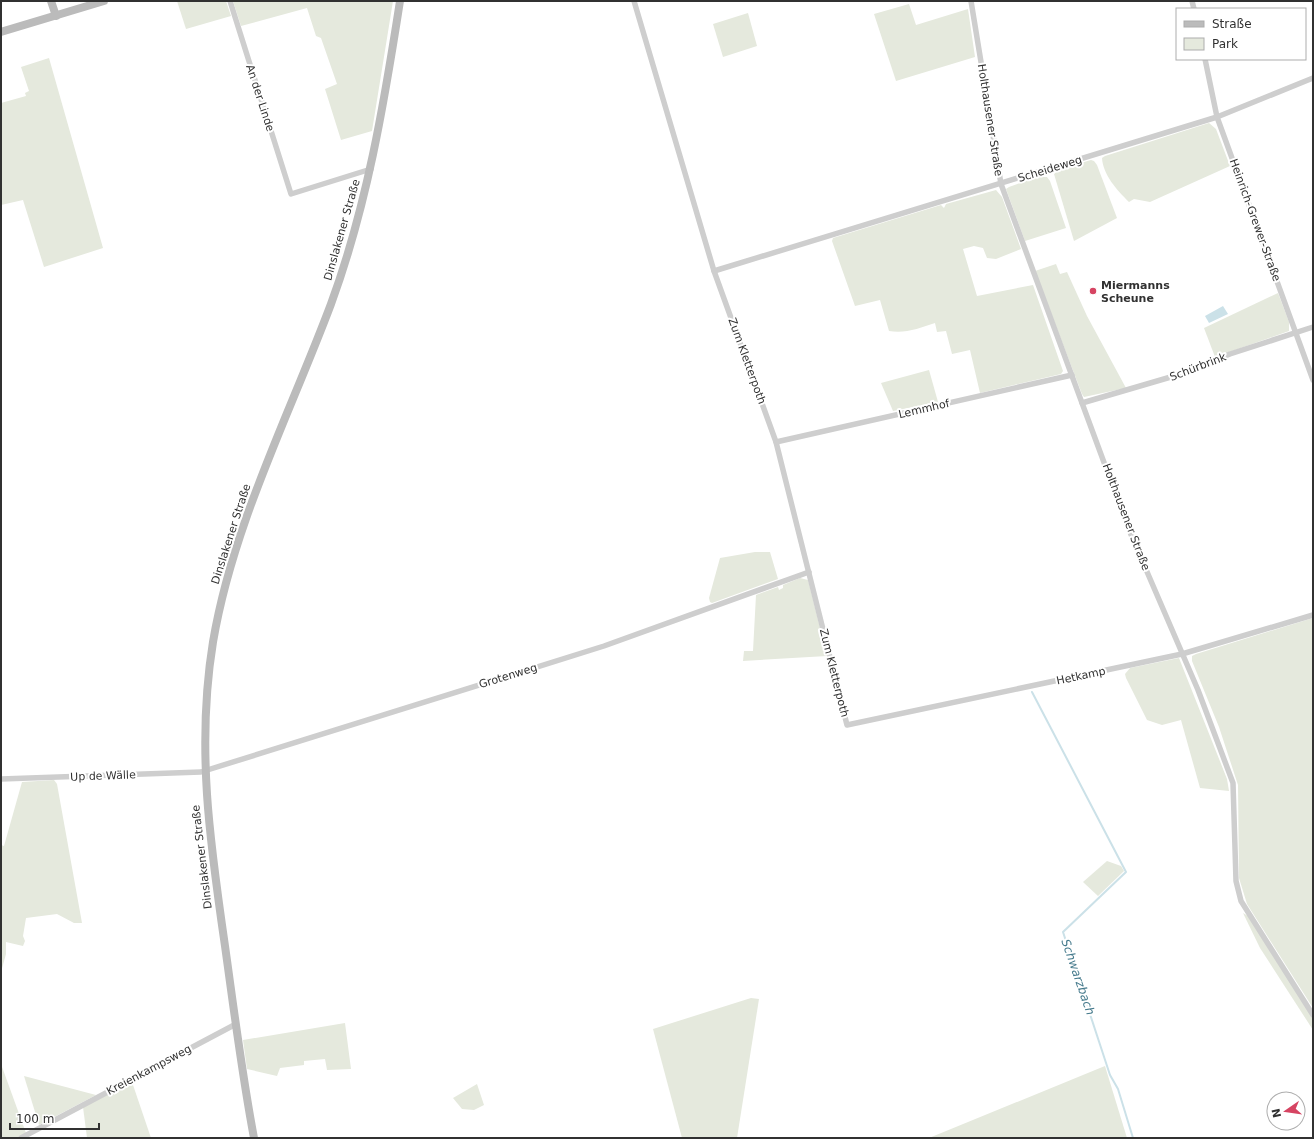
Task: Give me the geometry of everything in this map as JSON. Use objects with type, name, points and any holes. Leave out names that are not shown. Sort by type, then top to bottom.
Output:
[{"type":"main road","points":[[51,1],[56,16]]},
{"type":"main road","points":[[1,32],[104,1]]},
{"type":"main road","name":"Dinslakener Straße","points":[[254,1138],[213,867],[205,771],[208,680],[225,587],[245,518],[332,302],[353,235],[371,169],[385,95],[400,1]]},
{"type":"street","name":"An der Linde","points":[[230,1],[291,194],[371,169]]},
{"type":"street","name":"Zum Kletterpoth","points":[[634,1],[714,271],[776,442],[847,725]]},
{"type":"street","name":"Holthausener Straße","points":[[970,1],[1001,184],[1129,530],[1198,690],[1233,783],[1236,881],[1241,901],[1313,1015]]},
{"type":"street","name":"Heinrich-Grewer-Straße","points":[[1205,60],[1217,118],[1313,380]]},
{"type":"street","name":"Scheideweg","points":[[714,271],[1217,118],[1313,78]]},
{"type":"street","name":"Schürbrink","points":[[1082,403],[1181,374],[1230,354],[1313,327]]},
{"type":"street","name":"Lemmhof","points":[[776,442],[1072,375]]},
{"type":"street","name":"Grotenweg","points":[[205,771],[604,646],[809,572]]},
{"type":"street","name":"Hetkamp","points":[[847,725],[1182,654],[1313,615]]},
{"type":"street","name":"Up de Wälle","points":[[1,779],[205,771]]},
{"type":"street","name":"Kreienkampsweg","points":[[21,1138],[236,1024]]},
{"type":"green space","points":[[177,1],[226,1],[231,16],[186,29]]},
{"type":"green space","points":[[233,1],[393,1],[372,131],[341,140],[325,89],[337,84],[321,38],[316,36],[307,8],[241,26]]},
{"type":"green space","points":[[909,4],[916,25],[968,9],[975,57],[896,81],[874,14]]},
{"type":"green space","points":[[748,13],[757,46],[723,57],[713,24]]},
{"type":"green space","points":[[49,58],[103,248],[44,267],[23,200],[1,205],[1,103],[26,96],[25,93],[29,91],[21,67]]},
{"type":"green space","points":[[1209,123],[1216,129],[1230,166],[1150,202],[1134,199],[1129,202],[1115,187],[1105,170],[1102,158],[1105,156]]},
{"type":"green space","points":[[1091,160],[1097,165],[1117,218],[1074,241],[1054,174],[1060,169]]},
{"type":"green space","points":[[1036,177],[1047,177],[1050,181],[1066,228],[1025,241],[1006,189]]},
{"type":"green space","points":[[996,190],[1002,197],[1021,249],[996,259],[987,258],[983,248],[974,246],[963,249],[977,296],[1033,285],[1063,371],[1061,374],[980,393],[970,350],[952,354],[946,331],[937,332],[935,323],[907,331],[889,331],[880,300],[855,306],[832,241],[833,238],[941,205],[944,208],[946,204]]},
{"type":"green space","points":[[1056,264],[1060,274],[1067,272],[1087,316],[1126,388],[1084,397],[1082,394],[1035,271]]},
{"type":"green space","points":[[1278,293],[1289,322],[1289,331],[1215,357],[1204,328]]},
{"type":"green space","points":[[929,370],[938,402],[893,411],[881,383]]},
{"type":"green space","points":[[755,552],[770,552],[778,579],[712,603],[710,602],[709,598],[720,558]]},
{"type":"green space","points":[[800,578],[808,580],[827,656],[743,661],[744,651],[753,651],[756,595],[778,587],[779,590],[783,588],[783,585]]},
{"type":"green space","points":[[1313,618],[1313,1008],[1247,904],[1239,878],[1238,785],[1219,727],[1192,661],[1192,656]]},
{"type":"green space","points":[[1179,658],[1227,779],[1229,791],[1200,788],[1181,720],[1162,725],[1147,720],[1126,678],[1125,674],[1130,668]]},
{"type":"green space","points":[[54,780],[57,784],[82,923],[74,923],[57,914],[26,918],[23,936],[25,941],[23,946],[6,942],[6,954],[1,972],[1,845],[4,846],[22,782]]},
{"type":"green space","points":[[1107,861],[1121,866],[1124,871],[1098,896],[1083,882]]},
{"type":"green space","points":[[1243,913],[1248,916],[1313,1017],[1313,1030],[1260,948]]},
{"type":"green space","points":[[751,998],[759,999],[737,1138],[682,1138],[653,1029]]},
{"type":"green space","points":[[345,1023],[351,1069],[327,1070],[325,1059],[304,1061],[304,1065],[280,1068],[277,1076],[247,1069],[243,1040]]},
{"type":"green space","points":[[1,1064],[26,1133],[16,1138],[1,1138]]},
{"type":"green space","points":[[1105,1066],[1127,1138],[929,1138],[1100,1068]]},
{"type":"green space","points":[[24,1076],[96,1095],[39,1125]]},
{"type":"green space","points":[[132,1082],[151,1138],[87,1138],[83,1107]]},
{"type":"green space","points":[[477,1084],[484,1105],[474,1110],[462,1109],[453,1098]]},
{"type":"water","points":[[1223,306],[1228,314],[1209,323],[1205,316]]},
{"type":"waterway","name":"Schwarzbach","points":[[1032,692],[1126,872],[1063,932],[1110,1075],[1118,1089],[1133,1138]]},
{"type":"place","name":"Miermanns Scheune","points":[[1093,291]]}]
